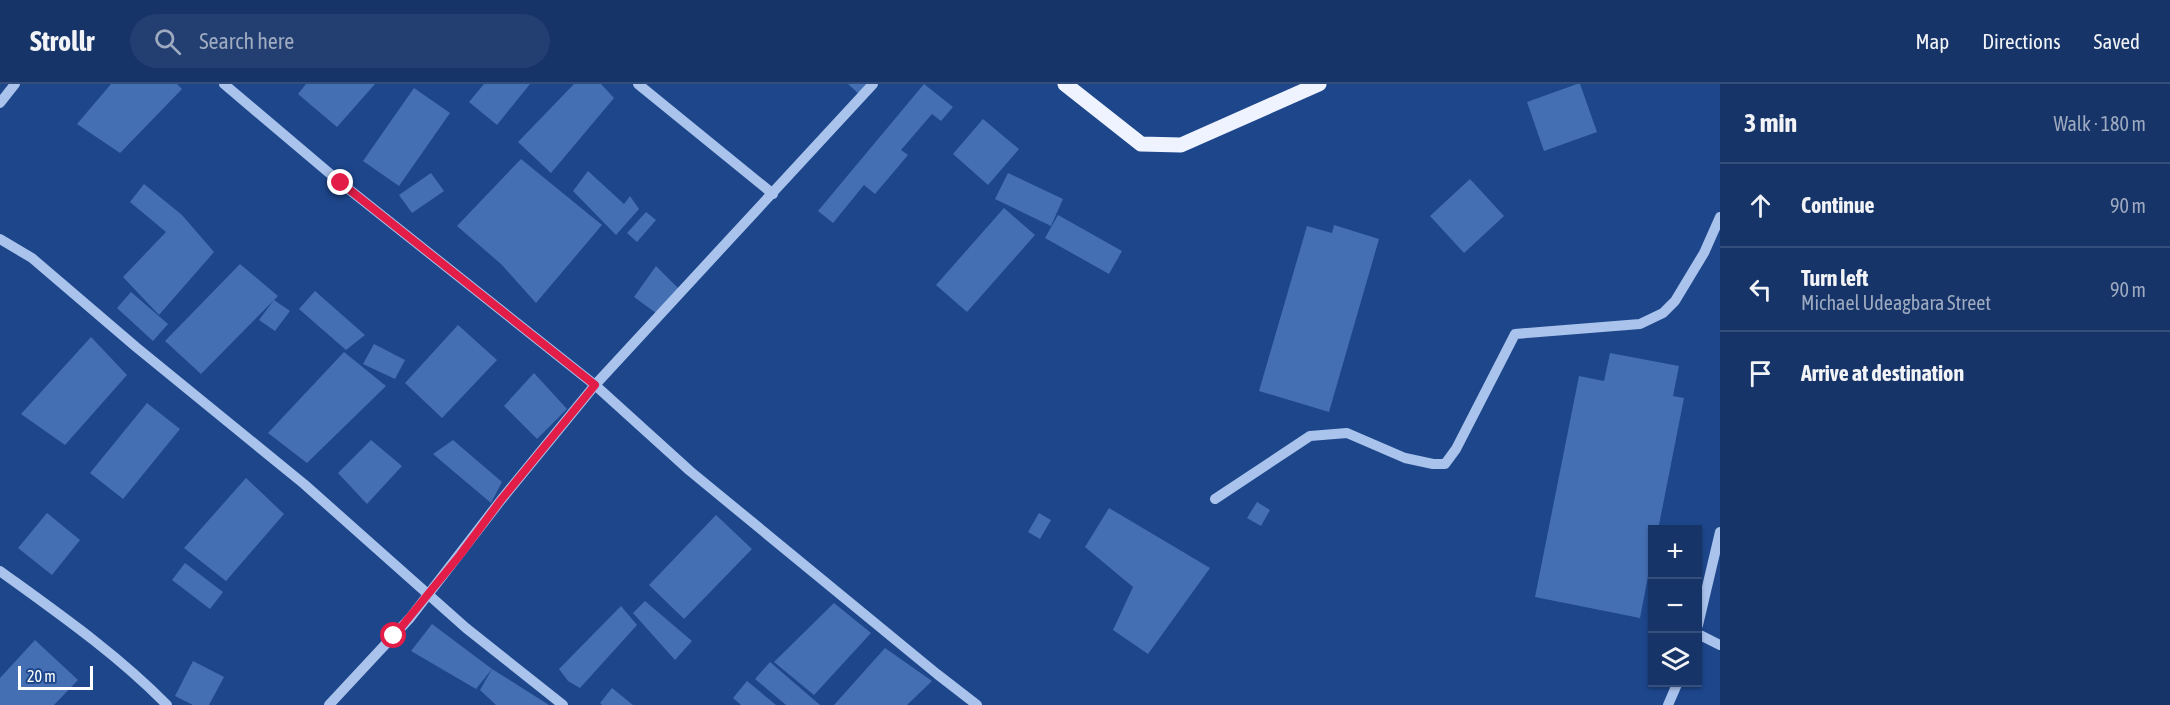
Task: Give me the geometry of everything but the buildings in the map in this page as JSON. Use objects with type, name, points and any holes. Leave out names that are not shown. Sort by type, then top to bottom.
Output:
[{"type":"main road","points":[[1065,84],[1141,144],[1181,145],[1318,84]]},
{"type":"street","points":[[0,103],[15,84]]},
{"type":"street","points":[[224,84],[341,183],[595,385],[690,471],[977,705]]},
{"type":"street","points":[[638,84],[773,194]]},
{"type":"street","points":[[329,705],[394,636],[595,385],[873,84]]},
{"type":"street","points":[[1215,499],[1310,436],[1319,434],[1347,433],[1405,458],[1432,464],[1445,464],[1456,449],[1515,334],[1640,324],[1663,313],[1675,301],[1704,253],[1720,217]]},
{"type":"street","points":[[0,239],[33,258],[136,347],[304,484],[428,595],[563,705]]},
{"type":"street","points":[[1702,605],[1720,532]]},
{"type":"street","points":[[0,571],[104,647],[137,674],[167,705]]},
{"type":"street","points":[[1702,636],[1720,645]]},
{"type":"street","points":[[1668,705],[1676,687]]},
{"type":"route","points":[[341,183],[595,385],[394,636]]}]
